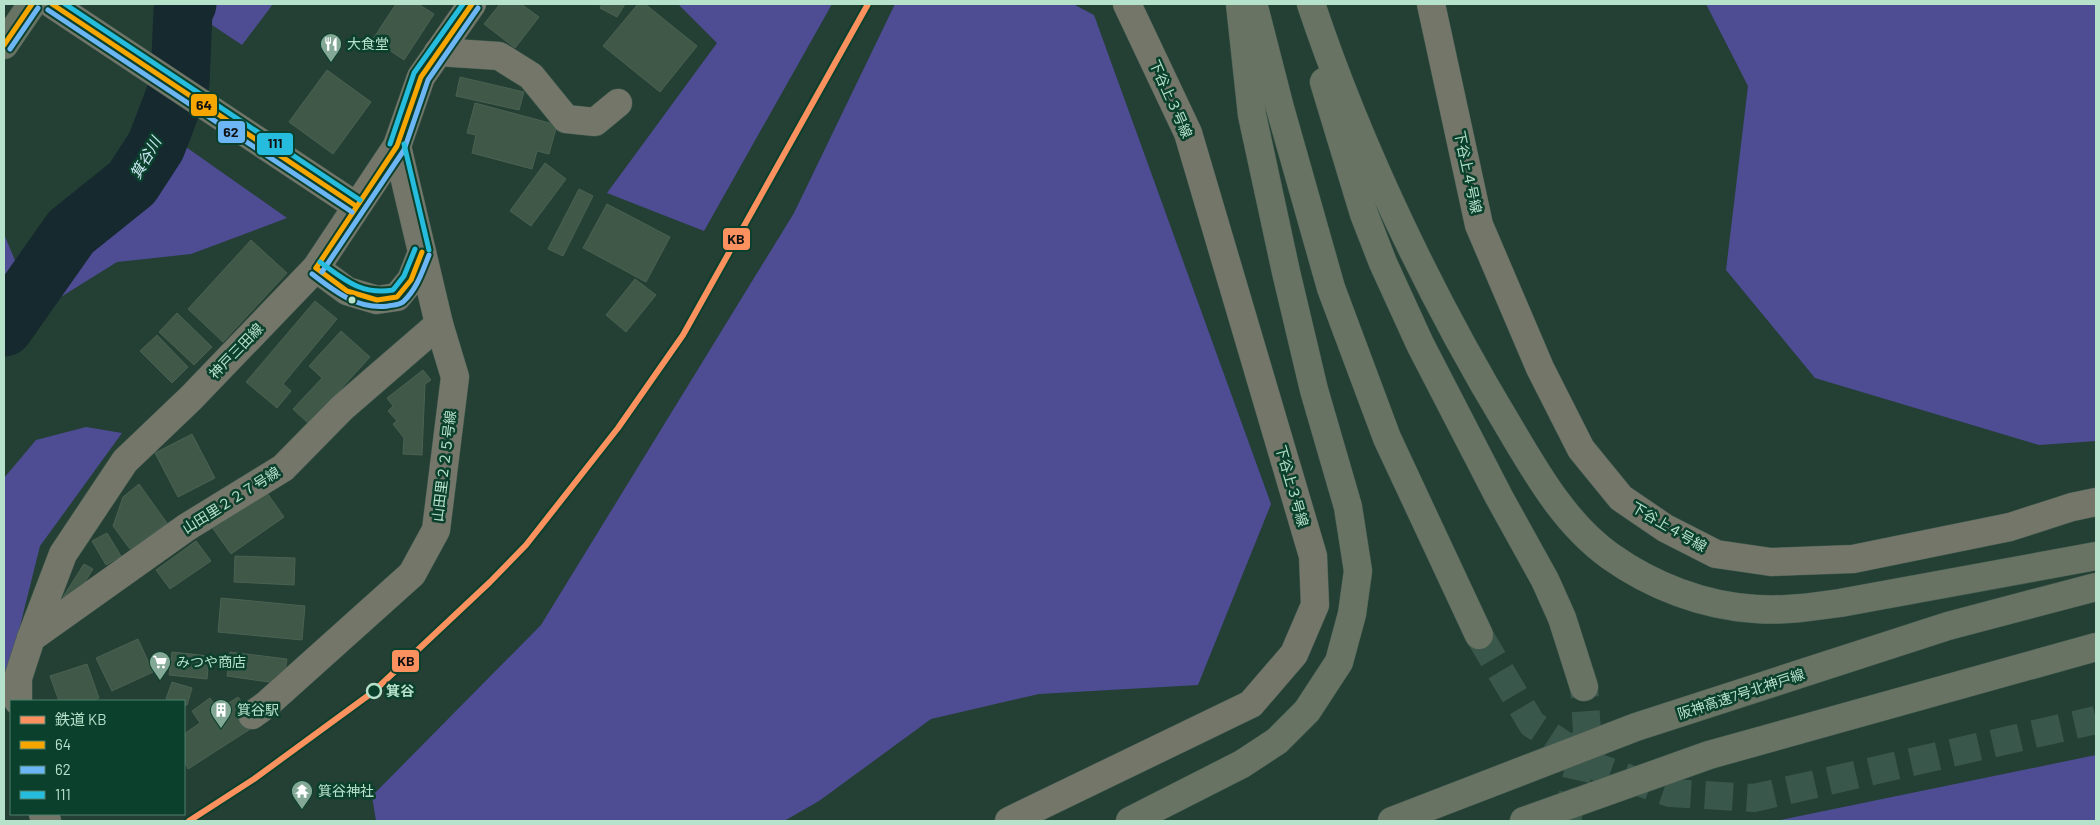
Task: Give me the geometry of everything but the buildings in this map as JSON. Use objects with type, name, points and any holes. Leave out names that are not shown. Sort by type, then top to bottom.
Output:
[{"type":"highway","points":[[4,45],[32,4]]},
{"type":"highway","points":[[1130,821],[1242,764],[1277,741],[1307,711],[1339,662],[1352,614],[1358,571],[1348,507],[1312,381],[1252,115],[1240,4]]},
{"type":"highway","points":[[1254,4],[1280,108],[1331,288],[1387,438],[1479,635]]},
{"type":"highway","points":[[1302,4],[1347,162],[1383,263],[1429,362],[1499,497],[1545,580],[1565,627],[1584,687]]},
{"type":"highway","points":[[1311,4],[1378,175],[1446,315],[1486,390],[1553,498],[1580,530],[1609,555],[1644,577],[1680,594],[1721,605],[1757,610],[1798,609],[1840,603],[2096,556]]},
{"type":"highway","name":"阪神高速7号北神戸線","points":[[1392,821],[1636,728],[1948,626],[2096,587]]},
{"type":"highway","points":[[1524,821],[1709,755],[2096,647]]},
{"type":"street","points":[[52,4],[356,206]]},
{"type":"street","name":"神戸三田線","points":[[18,700],[18,678],[63,554],[125,461],[191,398],[316,268],[397,146],[421,77],[472,4]]},
{"type":"street","name":"下谷上３号線","points":[[1010,821],[1251,704],[1294,654],[1316,605],[1313,556],[1188,133],[1127,4]]},
{"type":"street","name":"下谷上４号線","points":[[1431,4],[1479,224],[1540,368],[1576,440],[1581,449],[1621,498],[1665,528],[1716,554],[1771,562],[1853,559],[2010,527],[2072,507],[2096,502]]},
{"type":"street","points":[[438,52],[499,56],[531,76],[566,119],[595,122],[618,102]]},
{"type":"street","name":"山田里２２５号線","points":[[252,715],[266,705],[412,574],[436,530],[455,377],[408,199],[397,146]]},
{"type":"street","points":[[316,268],[347,291],[377,300],[397,297],[411,280],[422,252]]},
{"type":"street","name":"山田里２２７号線","points":[[31,638],[187,527],[283,468],[342,408],[440,324]]},
{"type":"shaded area","points":[[211,4],[273,4],[242,45],[200,17]]},
{"type":"shaded area","points":[[678,4],[832,4],[704,231],[607,193],[717,43]]},
{"type":"shaded area","points":[[895,4],[1073,4],[1094,15],[1271,504],[1198,685],[1039,694],[931,719],[819,801],[784,821],[376,821],[372,796],[541,625],[794,213]]},
{"type":"shaded area","points":[[1706,4],[2096,4],[2096,441],[2039,445],[1815,378],[1726,270],[1748,86]]},
{"type":"shaded area","points":[[176,140],[287,218],[191,254],[117,262],[35,313],[4,329],[4,234],[21,275],[70,252],[157,179]]},
{"type":"shaded area","points":[[86,427],[122,433],[40,546],[12,658],[4,710],[4,478],[36,440]]},
{"type":"shaded area","points":[[2096,755],[2096,821],[1775,821]]},
{"type":"waterway","name":"箕谷川","points":[[4,327],[71,232],[132,183],[156,146],[180,83],[183,11],[187,4]]},
{"type":"tunnel","points":[[1479,635],[1532,724],[1599,768],[1670,793],[1754,798],[2096,720]]},
{"type":"tunnel","points":[[1567,821],[1587,731],[1584,687]]},
{"type":"rail line","name":"KB","points":[[189,821],[254,779],[373,692],[490,582],[526,545],[618,428],[683,335],[868,4]]},
{"type":"transit line","name":"64","points":[[4,45],[32,4]]},
{"type":"transit line","name":"64","points":[[52,4],[356,206]]},
{"type":"transit line","name":"111","points":[[65,4],[360,200]]},
{"type":"transit line","name":"111","points":[[390,144],[414,73],[463,4]]},
{"type":"transit line","name":"64","points":[[316,268],[397,146],[421,77],[472,4]]},
{"type":"transit line","name":"62","points":[[10,49],[38,8]]},
{"type":"transit line","name":"62","points":[[322,272],[404,150],[428,80],[478,8]]},
{"type":"transit line","name":"62","points":[[48,10],[352,212]]},
{"type":"transit line","name":"111","points":[[404,144],[429,250]]},
{"type":"transit line","name":"111","points":[[320,262],[354,285],[372,290],[393,290],[404,276],[415,249]]},
{"type":"transit line","name":"64","points":[[316,268],[347,291],[377,300],[397,297],[411,280],[422,252]]},
{"type":"transit line","name":"62","points":[[312,274],[347,298],[367,305],[388,306],[400,304],[408,297],[419,280],[429,255]]},
{"type":"place","name":"大食堂","points":[[331,63]]},
{"type":"place","name":"みつや商店","points":[[160,681]]},
{"type":"place","name":"箕谷","points":[[374,691]]},
{"type":"place","name":"箕谷駅","points":[[221,729]]},
{"type":"place","name":"箕谷神社","points":[[302,810]]}]
